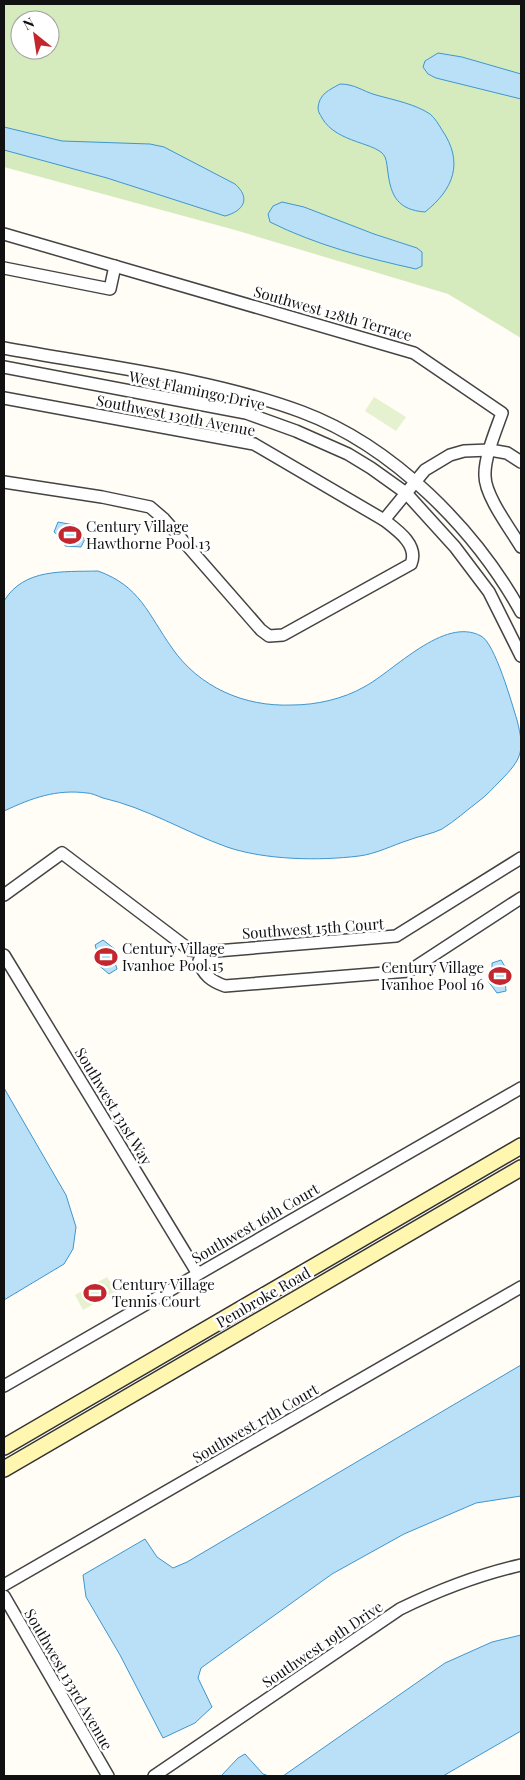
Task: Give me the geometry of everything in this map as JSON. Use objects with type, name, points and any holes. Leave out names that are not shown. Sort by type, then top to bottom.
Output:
[{"type":"main road","name":"Pembroke Road","points":[[4,1447],[521,1146]]},
{"type":"main road","name":"Pembroke Road","points":[[4,1469],[521,1168]]},
{"type":"street","name":"Southwest 128th Terrace","points":[[4,234],[414,353],[502,413],[485,469],[485,482],[488,491],[521,547]]},
{"type":"street","points":[[4,268],[110,289],[115,266]]},
{"type":"street","name":"West Flamingo Drive","points":[[4,348],[242,392],[304,412],[363,442],[415,481],[471,540],[503,579],[521,612]]},
{"type":"street","name":"West Flamingo Drive","points":[[4,367],[216,406],[267,420],[348,454],[372,468],[406,493],[473,569],[499,610],[521,656]]},
{"type":"street","name":"Southwest 130th Avenue","points":[[4,398],[254,444],[384,520],[410,545],[414,555],[411,564],[284,636],[276,637],[261,630],[164,519],[150,507],[4,482]]},
{"type":"street","points":[[384,520],[425,470],[450,455],[464,451],[490,450],[507,453],[521,462]]},
{"type":"street","name":"Southwest 15th Court","points":[[4,895],[62,853],[190,950],[204,952],[396,936],[521,858]]},
{"type":"street","points":[[204,952],[199,961],[202,971],[212,982],[225,986],[409,971],[521,898]]},
{"type":"street","name":"Southwest 131st Way","points":[[4,955],[198,1274]]},
{"type":"street","name":"Southwest 16th Court","points":[[4,1386],[521,1088]]},
{"type":"street","name":"Southwest 17th Court","points":[[4,1585],[521,1287]]},
{"type":"street","name":"Southwest 19th Drive","points":[[154,1776],[400,1609],[436,1591],[478,1575],[521,1565]]},
{"type":"street","name":"Southwest 133rd Avenue","points":[[4,1596],[108,1776]]},
{"type":"green space","points":[[4,4],[521,4],[521,338],[448,294],[235,230],[4,167]]},
{"type":"green space","points":[[374,397],[406,417],[396,431],[365,411]]},
{"type":"green space","name":"Century Village Tennis Court","points":[[107,1277],[116,1291],[83,1310],[75,1295]]},
{"type":"water","points":[[438,53],[462,57],[521,74],[521,99],[436,78],[428,74],[423,67],[425,61]]},
{"type":"water","points":[[340,84],[354,86],[404,103],[434,117],[449,142],[454,164],[453,174],[443,194],[425,212],[416,211],[402,205],[394,195],[389,181],[386,159],[381,152],[337,133],[322,118],[318,109],[320,99],[325,93]]},
{"type":"water","points":[[4,127],[62,141],[150,144],[164,147],[235,184],[243,194],[243,203],[237,211],[225,216],[107,178],[4,150]]},
{"type":"water","points":[[282,202],[304,207],[374,234],[417,248],[422,252],[422,266],[416,269],[360,255],[305,238],[287,230],[270,222],[268,214],[273,206]]},
{"type":"water","name":"Century Village Hawthorne Pool 13","points":[[58,522],[74,525],[74,530],[85,539],[81,547],[65,546],[64,540],[54,532]]},
{"type":"water","points":[[98,571],[112,577],[134,593],[172,648],[195,674],[224,692],[240,698],[274,705],[301,705],[338,698],[364,687],[436,639],[451,633],[467,632],[481,636],[492,650],[507,688],[521,740],[520,754],[513,767],[485,796],[442,829],[372,853],[343,858],[275,857],[242,851],[211,841],[135,808],[89,793],[65,792],[44,796],[4,811],[4,601],[12,590],[33,577],[58,572]]},
{"type":"water","name":"Century Village Ivanhoe Pool 15","points":[[103,940],[116,950],[113,956],[117,969],[109,974],[96,963],[99,958],[95,945]]},
{"type":"water","name":"Century Village Ivanhoe Pool 16","points":[[501,960],[510,975],[505,979],[506,991],[497,993],[488,981],[492,978],[492,963]]},
{"type":"water","points":[[4,1088],[66,1195],[76,1227],[73,1249],[64,1264],[4,1300]]},
{"type":"water","points":[[521,1365],[521,1496],[476,1503],[404,1534],[332,1574],[201,1668],[198,1678],[212,1707],[195,1723],[163,1738],[120,1655],[86,1597],[83,1575],[145,1539],[157,1557],[173,1568],[187,1562]]},
{"type":"water","points":[[521,1635],[521,1731],[443,1776],[283,1776],[445,1663],[492,1642]]},
{"type":"water","points":[[245,1754],[263,1774],[269,1776],[221,1776],[238,1758]]},
{"type":"place","name":"Century Village Hawthorne Pool 13","points":[[70,535]]},
{"type":"place","name":"Century Village Ivanhoe Pool 15","points":[[106,957]]},
{"type":"place","name":"Century Village Ivanhoe Pool 16","points":[[500,976]]},
{"type":"place","name":"Century Village Tennis Court","points":[[95,1293]]}]
